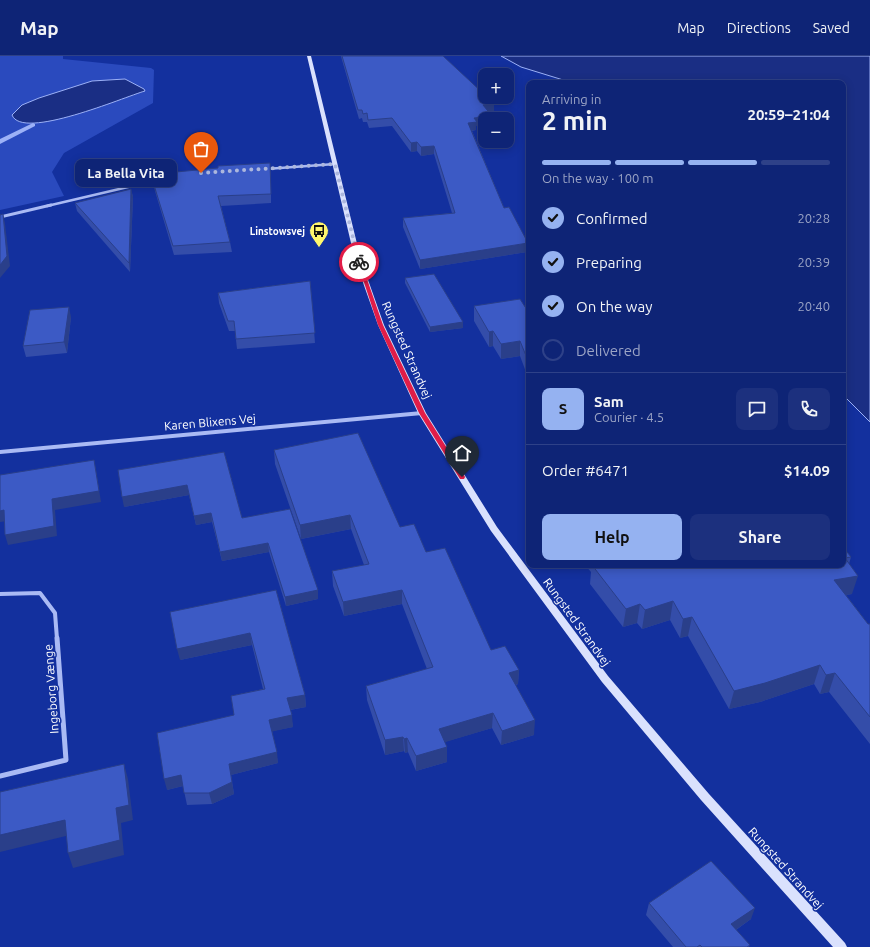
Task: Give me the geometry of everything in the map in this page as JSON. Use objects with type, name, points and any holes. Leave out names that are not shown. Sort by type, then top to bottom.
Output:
[{"type":"main road","name":"Rungsted Strandvej","points":[[309,56],[358,260],[381,325],[422,413],[494,529],[605,680],[705,797],[841,947]]},
{"type":"street","points":[[264,169],[335,164]]},
{"type":"street","points":[[0,216],[163,179]]},
{"type":"street","name":"Karen Blixens Vej","points":[[0,452],[422,413]]},
{"type":"street","name":"Ingeborg Vænge","points":[[0,594],[40,593],[55,613],[66,760],[0,776]]},
{"type":"shaded area","points":[[0,56],[63,56],[63,59],[151,68],[154,70],[153,103],[64,153],[52,172],[64,196],[0,210]]},
{"type":"shaded area","points":[[501,56],[870,56],[870,422],[846,398],[846,80],[563,80],[521,67]]},
{"type":"shaded area","points":[[125,79],[144,89],[145,91],[74,115],[53,120],[34,123],[20,122],[12,115],[22,105],[92,81]]},
{"type":"building","points":[[342,56],[443,56],[478,88],[478,104],[494,104],[483,105],[489,112],[478,112],[478,118],[474,118],[477,122],[468,123],[504,208],[509,207],[526,239],[526,243],[420,260],[403,218],[455,213],[434,146],[421,147],[417,142],[411,143],[392,118],[368,120],[367,113],[363,114],[362,110],[358,110]]},
{"type":"building","points":[[270,163],[271,194],[218,196],[230,242],[173,246],[153,182],[157,181],[155,174],[218,168],[218,166]]},
{"type":"building","points":[[131,189],[129,263],[75,203]]},
{"type":"building","points":[[3,214],[7,256],[0,265],[0,215]]},
{"type":"building","points":[[434,274],[463,322],[430,327],[405,278]]},
{"type":"building","points":[[310,281],[315,333],[236,339],[234,321],[228,321],[218,293]]},
{"type":"building","points":[[520,299],[526,308],[526,356],[520,341],[501,344],[493,331],[489,332],[474,306]]},
{"type":"building","points":[[69,307],[64,342],[23,346],[30,310]]},
{"type":"building","points":[[358,433],[400,527],[414,524],[426,552],[445,548],[491,650],[505,646],[519,670],[509,673],[535,720],[502,731],[493,713],[439,729],[447,747],[416,756],[407,738],[404,739],[403,737],[385,740],[366,686],[433,667],[402,590],[343,602],[332,571],[369,564],[350,515],[300,525],[274,450]]},
{"type":"building","points":[[224,452],[242,518],[290,509],[318,590],[285,597],[268,543],[220,552],[211,513],[194,516],[187,485],[122,497],[118,470]]},
{"type":"building","points":[[94,460],[99,491],[52,499],[54,526],[5,535],[4,510],[0,511],[0,475]]},
{"type":"building","points":[[846,551],[851,557],[846,558]]},
{"type":"building","points":[[846,559],[858,576],[834,580],[868,624],[870,624],[870,717],[835,673],[826,675],[820,665],[765,683],[734,691],[692,617],[683,619],[673,601],[645,610],[640,604],[626,609],[594,568],[846,568]]},
{"type":"building","points":[[276,590],[305,695],[287,698],[292,715],[269,720],[277,752],[229,764],[232,782],[209,793],[184,793],[181,775],[164,779],[157,733],[234,715],[231,696],[265,689],[250,633],[177,649],[170,612]]},
{"type":"building","points":[[124,764],[129,805],[116,808],[120,840],[68,853],[65,820],[0,835],[0,792]]},
{"type":"building","points":[[711,861],[755,908],[731,924],[750,945],[747,947],[702,947],[700,945],[697,947],[686,947],[649,903]]},
{"type":"waterway","points":[[0,142],[33,125]]},
{"type":"way so far","points":[[201,173],[335,164],[359,262]]},
{"type":"place","name":"La Bella Vita","points":[[201,173]]},
{"type":"place","name":"Linstowsvej","points":[[319,248]]},
{"type":"route","points":[[359,262],[381,325],[422,413],[462,477]]}]
